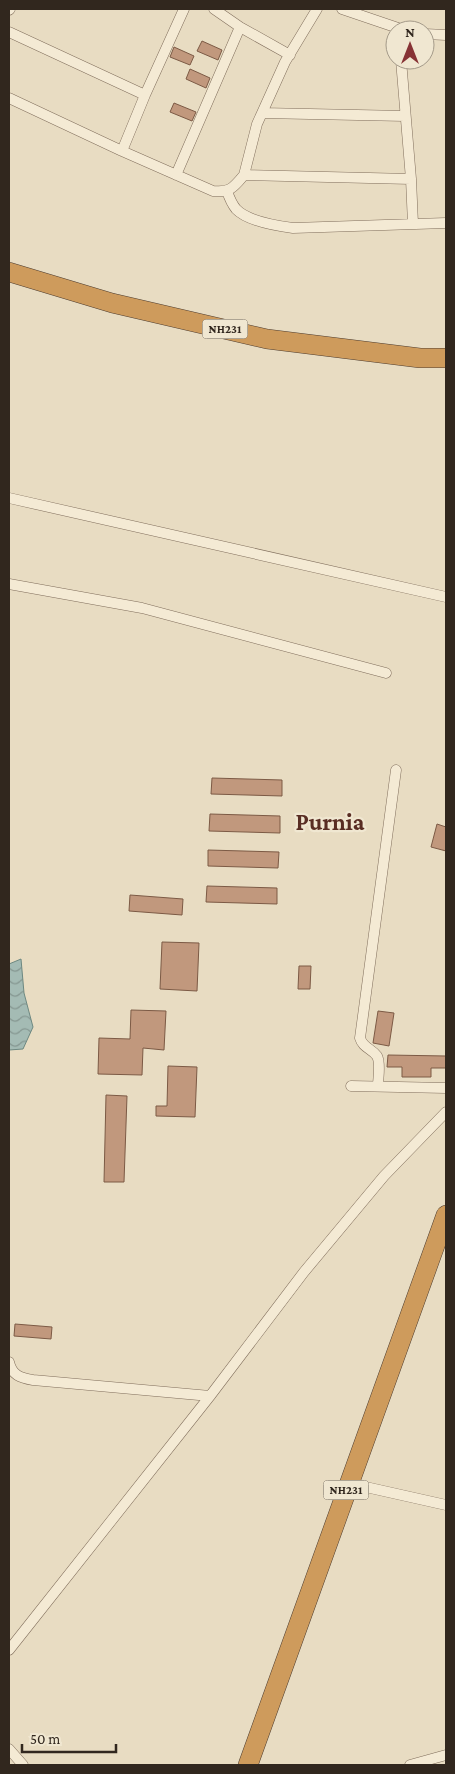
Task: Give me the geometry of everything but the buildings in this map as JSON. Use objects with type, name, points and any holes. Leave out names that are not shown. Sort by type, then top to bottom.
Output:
[{"type":"highway","name":"NH231","points":[[9,272],[112,303],[267,339],[420,358],[446,358]]},
{"type":"highway","name":"NH231","points":[[248,1765],[348,1483],[445,1225]]},
{"type":"street","points":[[122,151],[184,9]]},
{"type":"street","points":[[214,9],[240,27],[290,54]]},
{"type":"street","points":[[9,98],[213,191],[227,191],[244,175],[257,124],[285,62],[317,9]]},
{"type":"street","points":[[342,9],[385,24]]},
{"type":"street","points":[[176,175],[240,27]]},
{"type":"street","points":[[9,32],[145,95]]},
{"type":"street","points":[[402,70],[413,224]]},
{"type":"street","points":[[262,113],[405,116]]},
{"type":"street","points":[[244,175],[411,179]]},
{"type":"street","points":[[227,191],[236,209],[242,214],[279,226],[293,228],[446,223]]},
{"type":"street","points":[[9,498],[446,597]]},
{"type":"street","points":[[9,584],[142,608],[386,673]]},
{"type":"street","points":[[378,1086],[378,1062],[376,1056],[364,1047],[360,1038],[396,770]]},
{"type":"street","points":[[351,1086],[446,1088]]},
{"type":"street","points":[[9,1650],[210,1396],[304,1272],[384,1176],[446,1112]]},
{"type":"street","points":[[9,1362],[13,1373],[20,1378],[210,1396]]},
{"type":"street","points":[[348,1483],[446,1505]]},
{"type":"street","points":[[9,1749],[23,1765]]},
{"type":"street","points":[[410,1765],[446,1755]]},
{"type":"water","points":[[21,959],[24,993],[33,1027],[23,1049],[9,1050],[9,964]]},
{"type":"district","name":"Purnia","points":[[330,821]]}]
